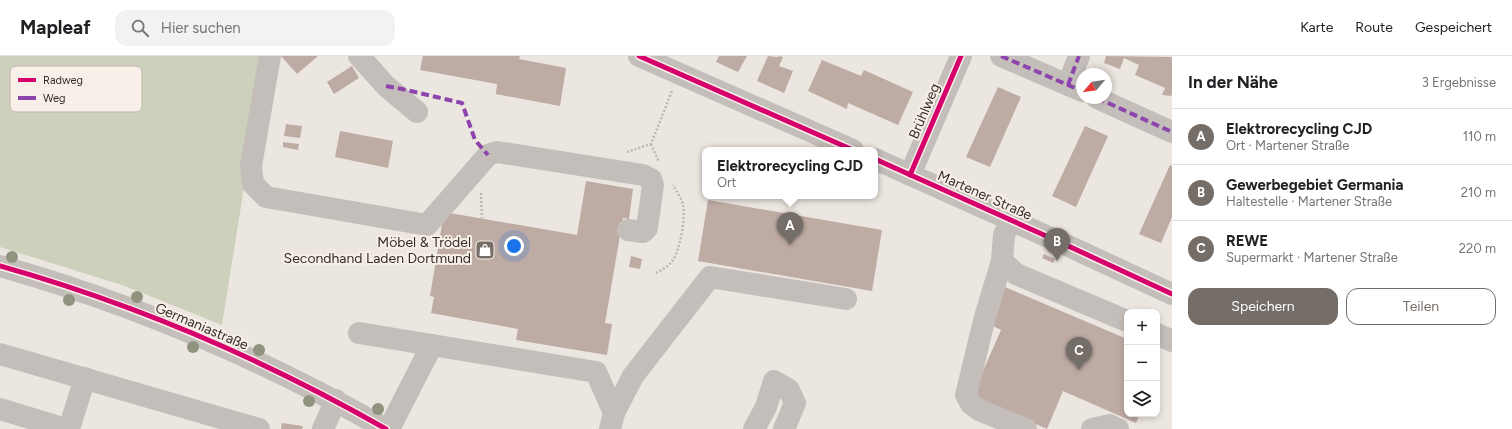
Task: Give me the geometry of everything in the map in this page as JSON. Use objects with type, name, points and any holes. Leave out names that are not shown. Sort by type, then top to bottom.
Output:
[{"type":"street","points":[[270,56],[252,166],[253,184],[266,197],[427,225],[488,155],[497,152],[643,175],[650,179],[653,185],[648,228],[643,232],[628,230]]},
{"type":"street","points":[[360,56],[386,86],[417,112]]},
{"type":"street","points":[[639,56],[846,147]]},
{"type":"street","name":"Brühlweg","points":[[910,175],[961,56]]},
{"type":"street","points":[[1001,56],[1075,88],[1079,56]]},
{"type":"street","points":[[1110,104],[1172,132]]},
{"type":"street","name":"Martener Straße","points":[[878,161],[1011,220],[1172,294]]},
{"type":"street","points":[[1011,220],[1004,236],[1002,261],[985,317],[966,395],[971,404],[979,410],[1026,429]]},
{"type":"street","points":[[1002,261],[1016,274],[1124,320]]},
{"type":"street","name":"Germaniastraße","points":[[0,266],[105,299],[215,342],[336,400],[388,429]]},
{"type":"street","points":[[612,421],[633,376],[710,278],[846,299]]},
{"type":"street","points":[[359,333],[596,372],[612,421]]},
{"type":"street","points":[[1160,335],[1172,341]]},
{"type":"street","points":[[388,429],[432,345]]},
{"type":"street","points":[[0,354],[259,429]]},
{"type":"street","points":[[0,409],[68,429],[85,378]]},
{"type":"street","points":[[754,429],[766,407],[774,380],[789,390],[795,404],[784,429]]},
{"type":"street","points":[[323,429],[336,400]]},
{"type":"street","points":[[1092,429],[1110,425],[1118,429]]},
{"type":"path","points":[[662,168],[651,144],[671,94],[675,72]]},
{"type":"path","points":[[621,154],[651,144]]},
{"type":"path","points":[[656,273],[663,270],[673,261],[677,252],[683,228],[683,204],[672,184]]},
{"type":"green space","points":[[0,56],[265,56],[222,325],[125,286],[0,247]]},
{"type":"building","points":[[281,56],[318,56],[297,74]]},
{"type":"building","points":[[423,56],[520,56],[519,59],[566,68],[560,106],[496,94],[497,84],[420,70]]},
{"type":"building","points":[[719,56],[747,56],[738,72],[716,62]]},
{"type":"building","points":[[768,56],[783,57],[779,66],[793,71],[784,93],[757,81]]},
{"type":"building","points":[[1106,56],[1172,57],[1171,96],[1162,95],[1165,88],[1135,75],[1139,65],[1124,58],[1120,69],[1104,63]]},
{"type":"building","points":[[822,60],[861,76],[864,70],[913,92],[898,125],[848,103],[847,109],[808,91]]},
{"type":"building","points":[[352,66],[359,78],[334,94],[327,82]]},
{"type":"building","points":[[998,87],[1021,97],[990,167],[966,157]]},
{"type":"building","points":[[286,124],[302,126],[300,138],[284,136]]},
{"type":"building","points":[[1085,126],[1108,136],[1076,207],[1052,196]]},
{"type":"building","points":[[340,131],[393,141],[388,168],[335,157]]},
{"type":"building","points":[[283,142],[299,144],[298,150],[283,147]]},
{"type":"building","points":[[1170,165],[1172,166],[1172,217],[1161,243],[1139,234]]},
{"type":"building","points":[[586,181],[633,189],[629,219],[623,218],[605,323],[612,324],[607,355],[516,340],[518,329],[431,313],[434,297],[430,296],[444,212],[577,235]]},
{"type":"building","points":[[708,200],[882,230],[872,291],[698,261]]},
{"type":"building","points":[[1044,254],[1055,259],[1053,263],[1042,258]]},
{"type":"building","points":[[631,256],[642,259],[640,269],[629,267]]},
{"type":"building","points":[[1005,287],[1124,338],[1124,417],[1139,417],[1136,423],[1063,391],[1047,429],[972,396],[1001,330],[989,324]]},
{"type":"building","points":[[282,423],[303,426],[302,429],[281,429]]},
{"type":"marked path","points":[[1001,56],[1076,88]]},
{"type":"marked path","points":[[1068,85],[1079,56]]},
{"type":"marked path","points":[[386,86],[462,103],[475,140],[488,155]]},
{"type":"marked path","points":[[1110,104],[1172,132]]},
{"type":"cycle path","points":[[639,56],[846,147]]},
{"type":"cycle path","points":[[910,175],[961,56]]},
{"type":"cycle path","points":[[878,160],[1172,294]]},
{"type":"cycle path","points":[[0,266],[100,298],[150,316],[198,336],[294,380],[386,429]]},
{"type":"place","name":"Elektrorecycling CJD","points":[[790,245]]},
{"type":"place","name":"Möbel & Trödel Secondhand Laden Dortmund","points":[[485,250]]},
{"type":"place","name":"Gewerbegebiet Germania","points":[[1057,261]]},
{"type":"place","name":"REWE","points":[[1079,370]]}]
